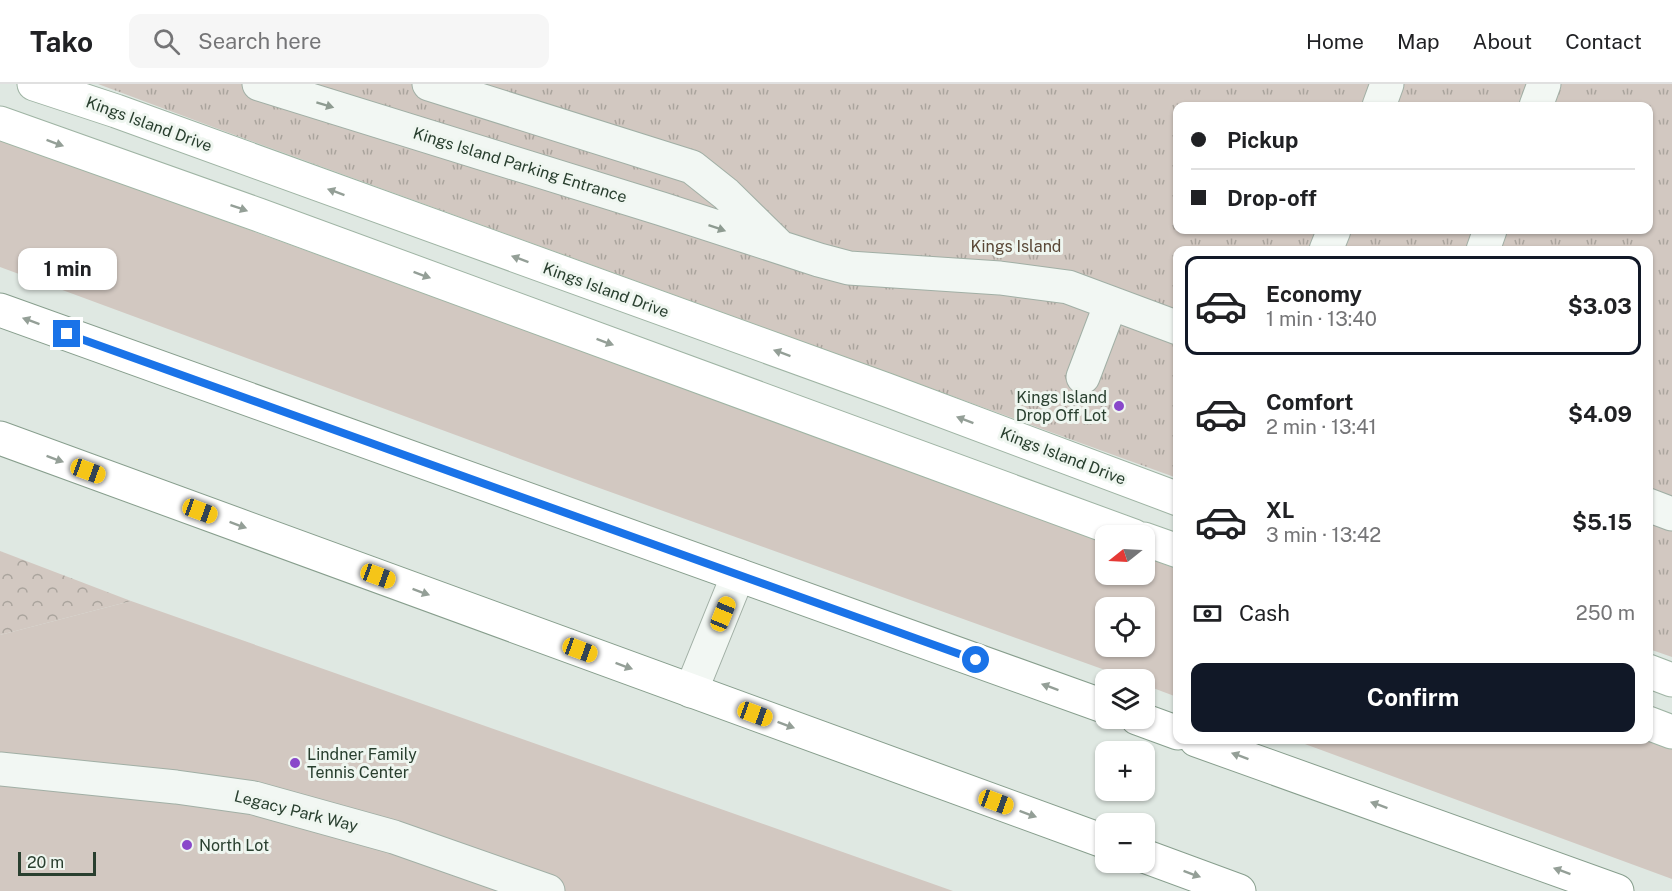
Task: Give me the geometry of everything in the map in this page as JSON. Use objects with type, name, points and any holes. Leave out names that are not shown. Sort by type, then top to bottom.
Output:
[{"type":"main road","name":"Kings Island Drive","points":[[34,84],[116,111],[876,386],[1173,497]]},
{"type":"main road","points":[[0,123],[259,215],[1104,525]]},
{"type":"main road","points":[[0,310],[1095,703]]},
{"type":"main road","points":[[0,438],[1095,838]]},
{"type":"main road","points":[[1155,543],[1173,549]]},
{"type":"main road","points":[[1653,673],[1672,680]]},
{"type":"main road","points":[[1155,725],[1173,731]]},
{"type":"main road","points":[[1653,725],[1672,732]]},
{"type":"main road","points":[[1207,744],[1617,891]]},
{"type":"main road","points":[[1155,860],[1239,891]]},
{"type":"lane","points":[[429,84],[692,167],[755,220],[781,248]]},
{"type":"lane","points":[[1380,102],[1387,84]]},
{"type":"lane","points":[[1537,102],[1544,84]]},
{"type":"lane","name":"Kings Island Parking Entrance","points":[[268,85],[849,268],[1000,278],[1068,287],[1173,326]]},
{"type":"lane","points":[[662,209],[717,186]]},
{"type":"lane","points":[[1083,377],[1111,303]]},
{"type":"lane","points":[[1653,507],[1672,514]]},
{"type":"lane","points":[[692,691],[738,575]]},
{"type":"lane","name":"Legacy Park Way","points":[[0,769],[176,787],[254,798],[394,837],[503,883],[548,891]]},
{"type":"green space","name":"Kings Island","points":[[98,84],[1672,84],[1672,657],[1653,650],[1653,246],[1173,246],[1173,477]]},
{"type":"green space","points":[[0,139],[1095,538],[1095,585],[1155,585],[1155,561],[1173,568],[1173,696],[1155,689],[1155,669],[1102,669],[591,485],[0,267]]},
{"type":"green space","points":[[0,551],[131,601],[0,635]]},
{"type":"green space","name":"Lindner Family Tennis Center","points":[[131,601],[953,891],[0,891],[0,635]]},
{"type":"green space","points":[[1653,742],[1672,749],[1672,879],[1305,744]]},
{"type":"place","name":"Kings Island Drop Off Lot","points":[[1119,406]]},
{"type":"place","name":"Lindner Family Tennis Center","points":[[295,763]]},
{"type":"place","name":"North Lot","points":[[187,845]]},
{"type":"route","points":[[67,334],[976,660]]}]
